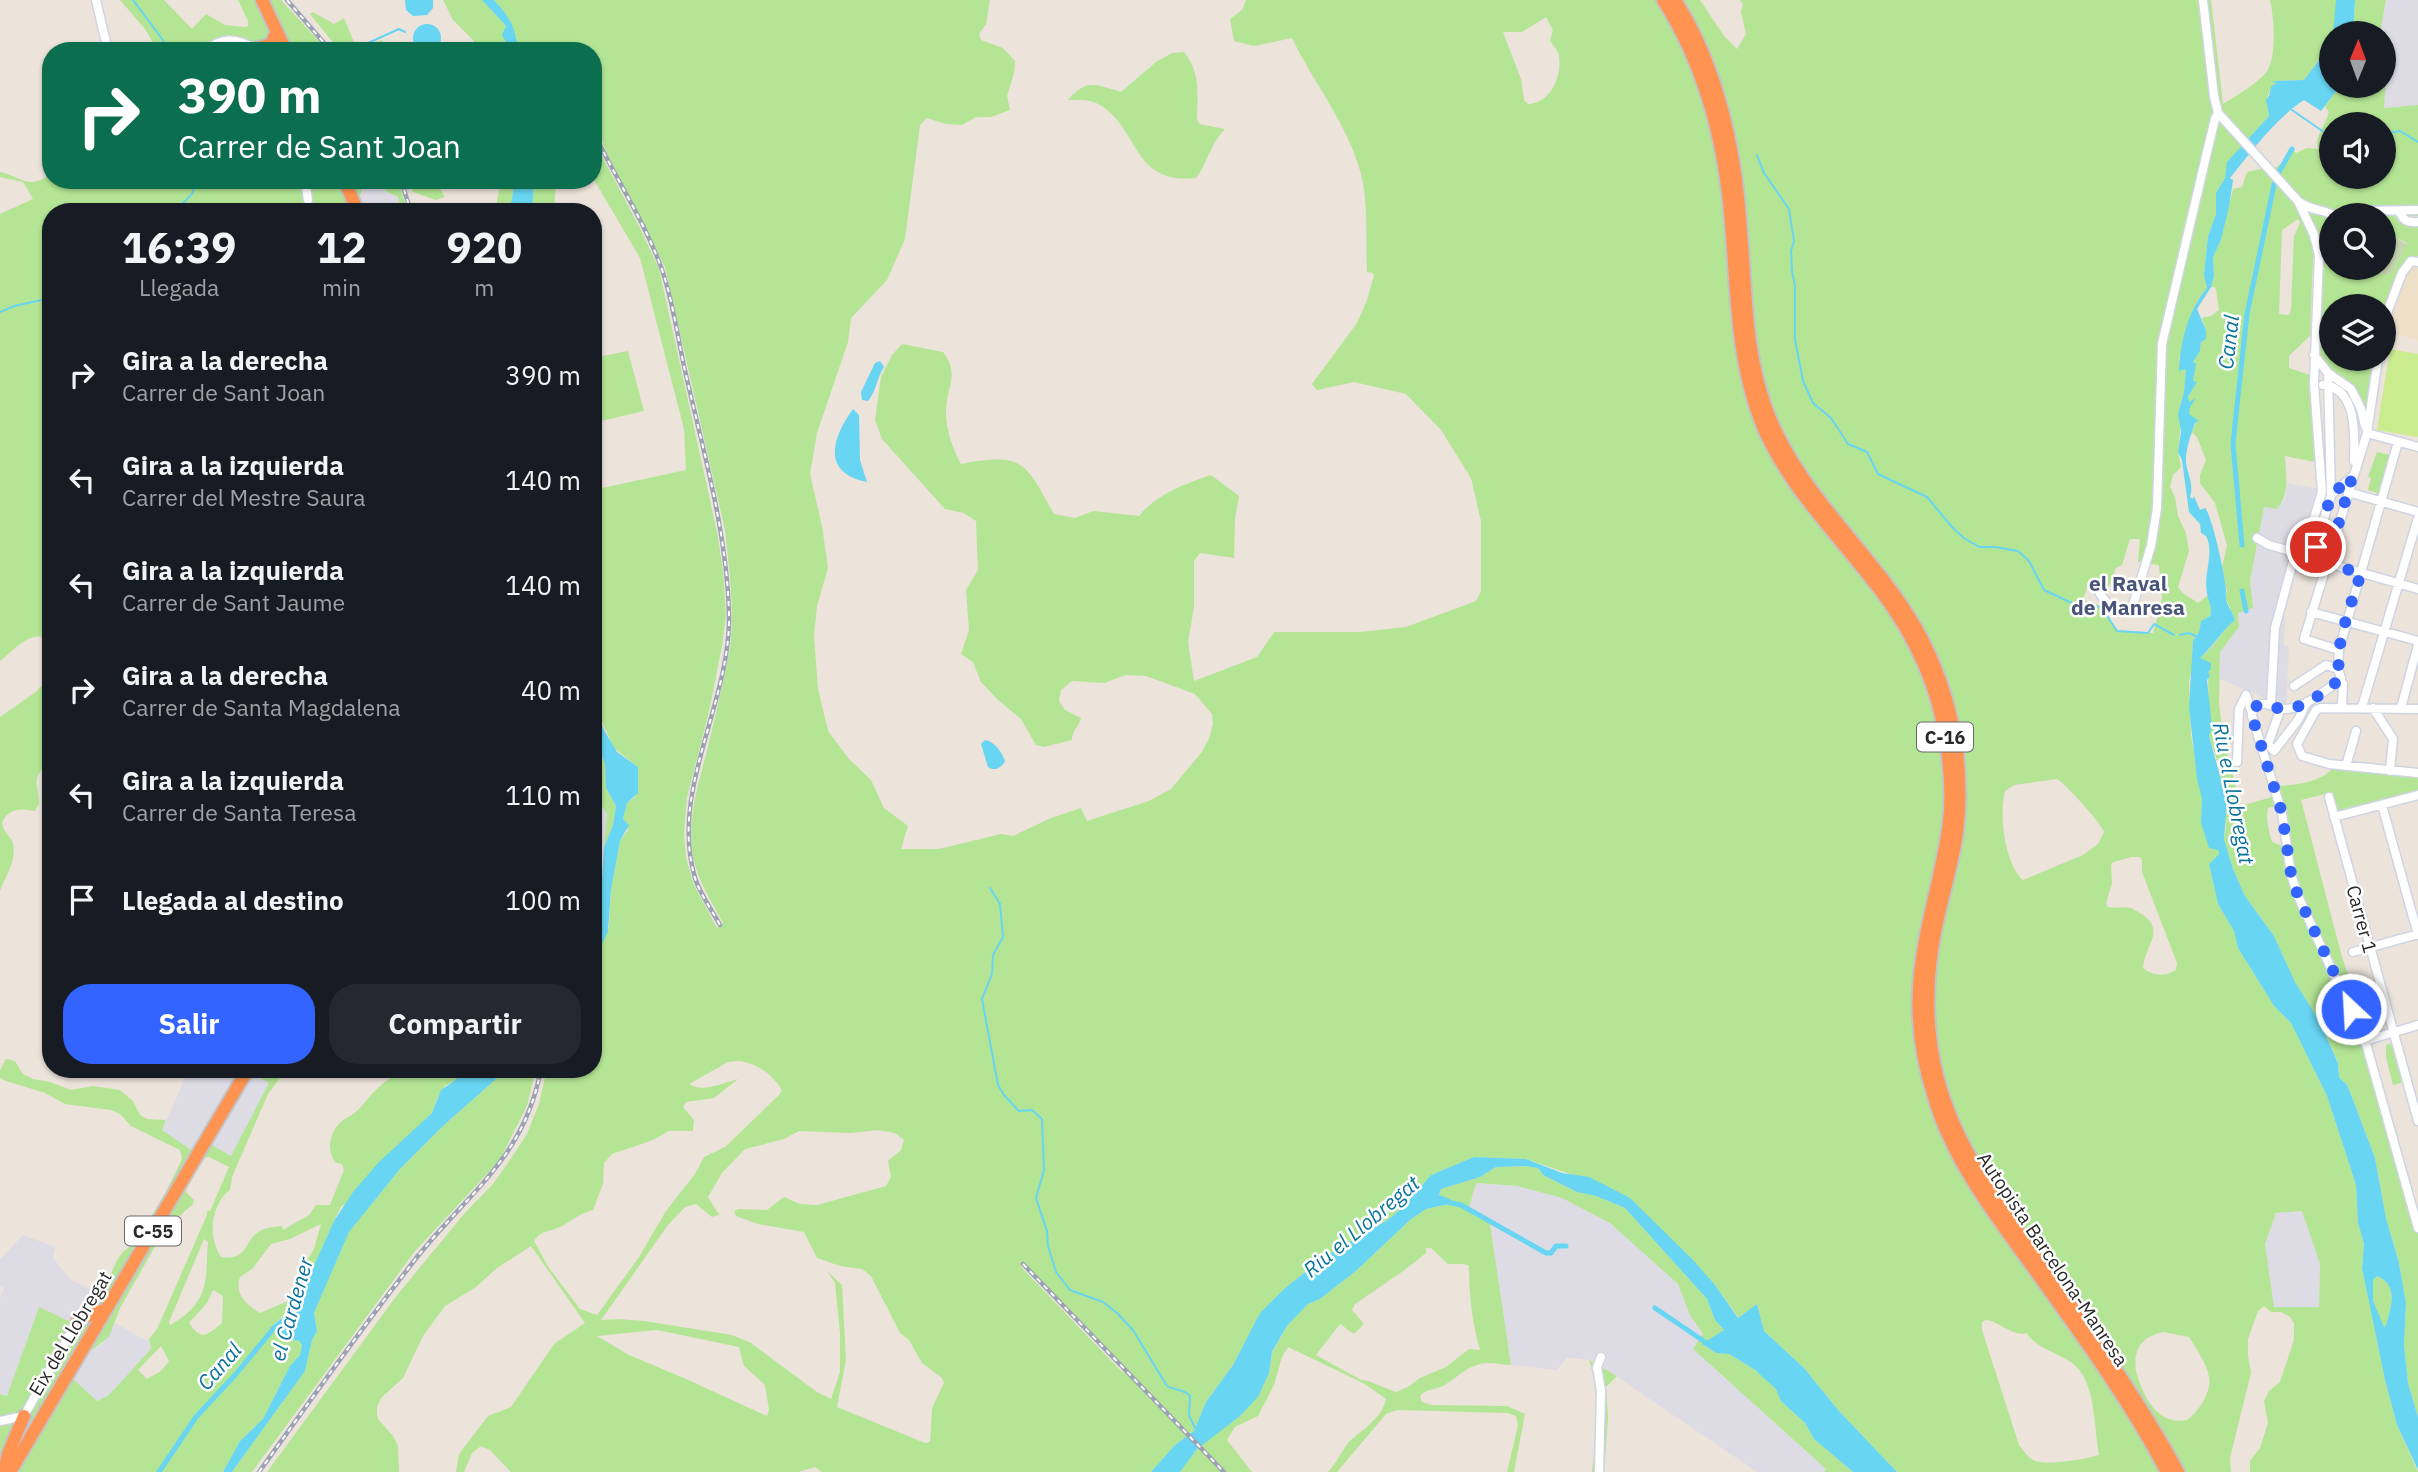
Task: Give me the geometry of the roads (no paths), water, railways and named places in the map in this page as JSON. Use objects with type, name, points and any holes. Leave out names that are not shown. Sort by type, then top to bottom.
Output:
[{"type":"highway","points":[[260,0],[279,42]]},
{"type":"highway","name":"Autopista Barcelona-Manresa","points":[[1663,0],[1693,55],[1705,88],[1717,136],[1731,220],[1740,339],[1751,393],[1761,422],[1779,460],[1804,497],[1884,595],[1905,628],[1929,676],[1940,711],[1949,759],[1949,820],[1923,947],[1919,994],[1924,1060],[1934,1100],[1967,1172],[2005,1230],[2100,1361],[2149,1438],[2167,1472]]},
{"type":"highway","name":"Autopista Barcelona-Manresa","points":[[1675,0],[1703,55],[1730,150],[1739,203],[1750,346],[1764,405],[1787,456],[1802,478],[1916,627],[1934,665],[1950,712],[1959,768],[1958,823],[1932,948],[1929,981],[1932,1046],[1946,1106],[1968,1154],[2003,1211],[2115,1368],[2178,1472]]},
{"type":"highway","points":[[273,42],[276,36]]},
{"type":"highway","name":"Eix del Llobregat","points":[[6,1472],[238,1078]]},
{"type":"highway","name":"Eix del Llobregat","points":[[6,1472],[243,1078]]},
{"type":"highway","points":[[78,1320],[100,1311]]},
{"type":"highway","points":[[6,1472],[8,1454],[24,1416]]},
{"type":"street","points":[[96,0],[106,42]]},
{"type":"street","points":[[2203,0],[2214,96],[2220,114],[2298,201],[2309,222],[2319,255],[2314,384],[2322,492],[2307,541],[2294,558],[2275,628],[2271,704]]},
{"type":"street","points":[[222,42],[229,39],[243,42]]},
{"type":"street","points":[[2100,594],[2106,603],[2116,609],[2128,610],[2133,605],[2151,546],[2158,492],[2162,344],[2210,136],[2220,114]]},
{"type":"street","points":[[306,189],[308,200]]},
{"type":"street","points":[[2298,201],[2317,212],[2309,222]]},
{"type":"street","points":[[2418,211],[2399,211],[2402,219],[2410,223],[2418,222]]},
{"type":"street","points":[[2314,235],[2319,235]]},
{"type":"street","points":[[2394,294],[2402,273],[2411,261],[2418,262]]},
{"type":"street","points":[[2314,355],[2328,373],[2351,389],[2361,409],[2367,433]]},
{"type":"street","points":[[2339,650],[2304,639],[2367,433],[2376,371]]},
{"type":"street","points":[[2314,373],[2328,373]]},
{"type":"street","points":[[2312,559],[2331,495],[2328,373]]},
{"type":"street","points":[[2314,384],[2336,388],[2346,398],[2351,412],[2355,450],[2353,474],[2331,495]]},
{"type":"street","points":[[2367,433],[2418,447]]},
{"type":"street","points":[[2342,707],[2339,650],[2398,442]]},
{"type":"street","points":[[2348,492],[2418,512]]},
{"type":"street","points":[[2362,707],[2418,518]]},
{"type":"street","points":[[2257,538],[2269,545],[2298,553]]},
{"type":"street","points":[[2327,564],[2418,589]]},
{"type":"street","points":[[2311,612],[2418,643],[2401,708]]},
{"type":"street","points":[[2294,686],[2326,665],[2340,677]]},
{"type":"street","points":[[2252,713],[2258,704],[2271,704],[2287,709],[2307,702],[2329,689],[2340,677]]},
{"type":"street","points":[[2321,708],[2329,689]]},
{"type":"street","points":[[2237,762],[2239,709],[2246,695],[2282,813],[2291,874],[2298,896],[2364,1041],[2382,1095],[2418,1228]]},
{"type":"street","points":[[2281,708],[2271,748],[2286,736],[2307,702]]},
{"type":"street","points":[[2418,709],[2321,708],[2316,710],[2297,744],[2302,755],[2329,764],[2418,773]]},
{"type":"street","points":[[2373,708],[2393,739],[2390,771]]},
{"type":"street","points":[[2286,736],[2291,737],[2307,726]]},
{"type":"street","points":[[2346,766],[2356,731]]},
{"type":"street","points":[[2334,817],[2418,796]]},
{"type":"street","name":"Carrer 1","points":[[2329,797],[2418,1121]]},
{"type":"street","points":[[2353,952],[2418,934],[2382,805]]},
{"type":"street","points":[[2364,1041],[2418,1026]]},
{"type":"street","points":[[0,1421],[24,1416],[78,1320]]},
{"type":"street","points":[[1599,1472],[1601,1391],[1598,1367],[1601,1357]]},
{"type":"water","points":[[405,0],[433,0],[433,8],[427,15],[413,16],[406,10]]},
{"type":"water","points":[[482,0],[494,0],[505,13],[517,42],[506,42],[502,35],[506,26]]},
{"type":"water","points":[[2336,0],[2355,0],[2354,21],[2334,21]]},
{"type":"water","points":[[422,25],[432,25],[440,33],[440,42],[414,42],[414,33]]},
{"type":"water","points":[[2319,60],[2319,98],[2331,98],[2321,111],[2304,100],[2294,107],[2264,136],[2230,178],[2233,180],[2229,207],[2221,240],[2213,257],[2214,276],[2211,287],[2197,309],[2206,330],[2206,339],[2201,342],[2200,351],[2193,362],[2196,364],[2193,381],[2197,382],[2188,397],[2189,402],[2196,398],[2189,414],[2199,421],[2195,423],[2186,453],[2191,484],[2190,497],[2193,499],[2194,496],[2200,510],[2205,508],[2208,513],[2218,546],[2226,601],[2235,620],[2200,658],[2211,663],[2207,680],[2212,727],[2209,736],[2227,801],[2224,839],[2233,869],[2245,896],[2274,936],[2295,982],[2320,1022],[2338,1063],[2339,1077],[2347,1085],[2375,1158],[2406,1303],[2404,1345],[2408,1383],[2418,1417],[2418,1470],[2397,1425],[2385,1380],[2362,1268],[2364,1244],[2358,1223],[2356,1185],[2327,1096],[2291,1023],[2274,1006],[2238,948],[2234,931],[2218,904],[2209,864],[2219,854],[2218,850],[2209,848],[2201,823],[2202,799],[2197,779],[2189,707],[2193,641],[2199,632],[2201,621],[2210,616],[2211,610],[2206,586],[2208,542],[2206,536],[2201,533],[2200,524],[2189,512],[2182,460],[2178,452],[2181,431],[2178,414],[2186,369],[2179,371],[2183,338],[2195,306],[2207,288],[2204,275],[2208,236],[2216,214],[2216,193],[2225,178],[2227,162],[2269,116],[2266,100],[2271,87],[2276,83],[2272,81],[2304,80]],"holes":[[[2377,1276],[2388,1285],[2392,1297],[2384,1327],[2373,1301],[2373,1280]]]},
{"type":"water","points":[[513,189],[533,189],[533,203],[510,203]]},
{"type":"water","points":[[880,361],[884,367],[873,393],[868,401],[862,400],[861,392],[875,363]]},
{"type":"water","points":[[853,409],[859,415],[860,460],[867,482],[842,471],[835,453],[840,431]]},
{"type":"water","points":[[602,725],[617,752],[638,767],[638,793],[627,803],[623,819],[629,825],[620,841],[611,890],[608,932],[602,944],[604,847],[613,825],[616,806],[606,788],[602,756]]},
{"type":"water","points":[[985,740],[994,745],[1004,758],[1005,761],[998,768],[988,767],[981,744]]},
{"type":"water","name":"el Cardener","points":[[457,1078],[496,1078],[400,1169],[349,1232],[314,1313],[317,1331],[312,1340],[305,1371],[232,1472],[223,1472],[240,1441],[263,1419],[290,1366],[300,1355],[302,1345],[299,1341],[284,1338],[277,1334],[276,1328],[270,1328],[287,1314],[299,1299],[334,1221],[353,1192],[378,1163],[432,1113],[441,1090]]},
{"type":"water","points":[[1474,1157],[1526,1159],[1562,1173],[1589,1177],[1630,1198],[1694,1261],[1738,1318],[1757,1304],[1764,1331],[1804,1368],[1839,1411],[1897,1472],[1853,1472],[1814,1439],[1805,1423],[1781,1401],[1776,1389],[1755,1370],[1729,1354],[1716,1353],[1702,1344],[1724,1330],[1715,1320],[1707,1299],[1625,1208],[1596,1196],[1577,1192],[1543,1175],[1538,1168],[1525,1166],[1496,1167],[1480,1177],[1441,1189],[1439,1195],[1450,1199],[1449,1204],[1426,1209],[1410,1220],[1357,1270],[1320,1299],[1308,1304],[1287,1326],[1272,1352],[1269,1373],[1258,1397],[1239,1417],[1197,1449],[1180,1472],[1151,1472],[1175,1445],[1194,1431],[1206,1402],[1233,1365],[1260,1313],[1284,1289],[1324,1257],[1389,1219],[1431,1175]]},
{"type":"waterway","points":[[133,0],[164,42]]},
{"type":"waterway","points":[[370,42],[399,29],[405,32]]},
{"type":"waterway","name":"Canal","points":[[2292,110],[2319,129]]},
{"type":"waterway","points":[[2396,132],[2400,131],[2418,142]]},
{"type":"waterway","name":"Canal","points":[[2242,545],[2233,444],[2247,314],[2274,185],[2292,149]]},
{"type":"waterway","points":[[1757,155],[1764,173],[1789,209],[1794,241],[1791,251],[1795,286],[1795,340],[1803,381],[1813,403],[1831,418],[1848,444],[1867,452],[1878,474],[1927,497],[1964,538],[1979,547],[2018,551],[2029,561],[2044,590],[2074,604],[2101,607],[2117,631],[2148,633],[2154,624],[2174,635]]},
{"type":"waterway","points":[[183,203],[194,189]]},
{"type":"waterway","points":[[0,312],[42,300]]},
{"type":"waterway","name":"Canal","points":[[2242,591],[2246,611]]},
{"type":"waterway","points":[[2180,635],[2189,633],[2198,637]]},
{"type":"waterway","points":[[990,888],[1000,904],[1003,937],[993,955],[992,974],[982,999],[998,1085],[1019,1111],[1032,1110],[1042,1119],[1044,1170],[1036,1198],[1056,1272],[1070,1290],[1103,1302],[1133,1330],[1167,1386],[1190,1396],[1189,1415],[1195,1428]]},
{"type":"waterway","points":[[1442,1201],[1461,1205],[1546,1253],[1551,1253],[1556,1246],[1566,1246]]},
{"type":"waterway","points":[[1655,1308],[1708,1344]]},
{"type":"waterway","name":"Canal","points":[[159,1472],[196,1417],[274,1328],[280,1325]]},
{"type":"railway","points":[[287,0],[323,42]]},
{"type":"railway","points":[[602,148],[647,234],[665,279],[707,464],[724,554],[729,614],[727,648],[695,779],[689,845],[697,884],[720,925]]},
{"type":"railway","points":[[404,189],[408,203]]},
{"type":"railway","points":[[259,1472],[414,1261],[491,1174],[507,1152],[533,1101],[539,1078]]},
{"type":"railway","points":[[1023,1264],[1224,1472]]},
{"type":"district","name":"el Raval de Manresa","points":[[2128,595]]},
{"type":"water label","name":"Riu el Llobregat","points":[[2234,793]]},
{"type":"water label","name":"Riu el Llobregat","points":[[1361,1226]]}]
